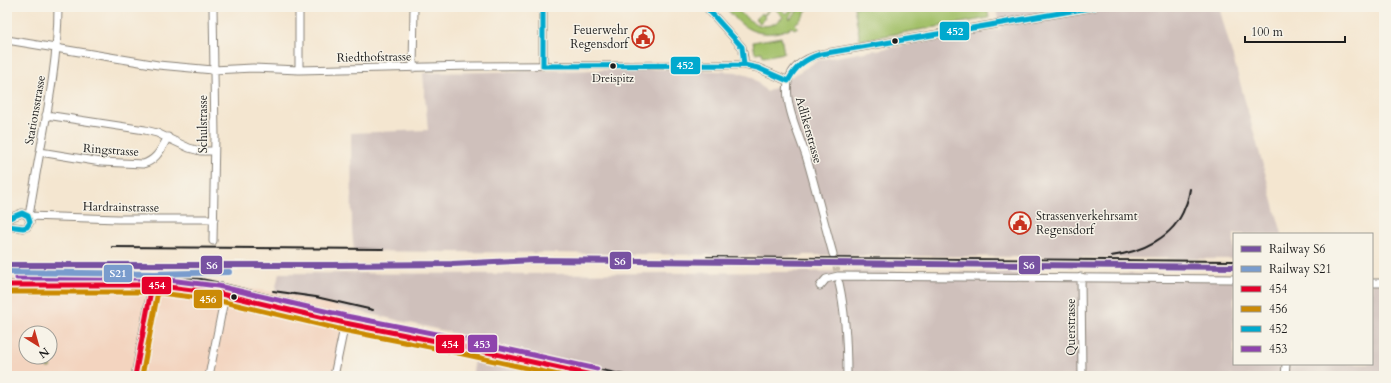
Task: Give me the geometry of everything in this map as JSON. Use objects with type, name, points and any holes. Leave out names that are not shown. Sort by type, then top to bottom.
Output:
[{"type":"street","name":"Stationsstrasse","points":[[28,216],[40,152],[56,49],[58,7]]},
{"type":"street","name":"Schulstrasse","points":[[213,7],[215,137],[213,241]]},
{"type":"street","points":[[298,7],[299,70]]},
{"type":"street","points":[[413,68],[414,7]]},
{"type":"street","points":[[543,7],[543,66]]},
{"type":"street","points":[[706,7],[742,47],[744,65],[758,68],[788,81],[792,72],[804,60],[821,54],[1095,7]]},
{"type":"street","name":"Riedthofstrasse","points":[[7,40],[158,65],[213,70],[254,68],[299,70],[471,66],[744,65]]},
{"type":"street","name":"Adlikerstrasse","points":[[788,81],[787,93],[789,105],[807,159],[833,254]]},
{"type":"street","name":"Ringstrasse","points":[[46,115],[145,130],[168,137],[189,148],[214,152]]},
{"type":"street","name":"Ringstrasse","points":[[40,152],[101,162],[143,164],[149,162],[158,155],[168,137]]},
{"type":"street","name":"Hardrainstrasse","points":[[7,219],[22,213],[28,216],[118,219],[214,219]]},
{"type":"street","points":[[7,226],[27,227],[30,222],[28,216]]},
{"type":"street","points":[[820,286],[826,279],[838,276],[1233,279]]},
{"type":"street","name":"Querstrasse","points":[[1081,277],[1082,376]]},
{"type":"street","points":[[1373,282],[1384,283]]},
{"type":"street","points":[[839,283],[846,320],[848,343],[847,376]]},
{"type":"street","points":[[7,285],[152,285],[225,294],[345,323],[441,342],[596,376]]},
{"type":"street","points":[[135,376],[152,285]]},
{"type":"street","points":[[209,376],[225,294]]},
{"type":"street","points":[[334,376],[345,323]]},
{"type":"street","points":[[1285,376],[1286,365]]},
{"type":"shaded area","points":[[995,7],[1219,7],[1282,233],[1233,233],[1233,259],[354,251],[352,231],[351,133],[428,130],[423,73],[669,69],[736,72],[752,77],[767,92],[817,61],[823,59],[1001,29]]},
{"type":"shaded area","points":[[877,271],[1233,275],[1233,365],[1373,365],[1373,282],[1384,284],[1384,376],[472,376],[479,339],[275,292],[279,273],[553,274]]},
{"type":"shaded area","points":[[7,277],[156,278],[275,292],[354,310],[340,376],[7,376]]},
{"type":"green space","points":[[725,7],[735,7],[752,22],[764,26],[770,25],[783,17],[773,7],[779,7],[786,14],[794,7],[799,7],[789,17],[790,19],[801,7],[809,7],[802,18],[795,24],[798,27],[794,29],[792,27],[779,32],[765,33],[746,27]]},
{"type":"green space","points":[[771,7],[773,7],[764,16],[765,18],[760,23],[755,19],[761,13],[763,15]]},
{"type":"green space","points":[[854,7],[987,7],[989,18],[860,40]]},
{"type":"green space","points":[[781,37],[784,53],[763,57],[762,52],[755,53],[753,42]]},
{"type":"green space","points":[[40,365],[51,365],[50,368],[41,367]]},
{"type":"tunnel","points":[[833,254],[839,281]]},
{"type":"railway","points":[[1111,256],[1145,247],[1165,235],[1180,218],[1187,202],[1190,189]]},
{"type":"railway","points":[[112,247],[383,249]]},
{"type":"railway","points":[[707,257],[1233,261]]},
{"type":"railway","points":[[163,276],[201,279],[216,282],[331,310],[629,376]]},
{"type":"railway","points":[[273,291],[316,297],[373,310]]},
{"type":"rail line","name":"S6","points":[[7,265],[452,264],[534,260],[1233,267]]},
{"type":"rail line","name":"S21","points":[[7,272],[155,274],[229,272]]},
{"type":"transit line","name":"452","points":[[543,7],[543,66]]},
{"type":"transit line","name":"452","points":[[706,7],[742,47],[744,65]]},
{"type":"transit line","name":"452","points":[[543,66],[744,65],[758,68],[788,81],[794,71],[802,64],[810,58],[821,54],[1095,7]]},
{"type":"transit line","name":"452","points":[[7,219],[22,213],[28,216],[30,222],[27,227],[23,228],[7,226]]},
{"type":"transit line","name":"453","points":[[17,278],[152,278],[218,286],[346,316],[442,335],[597,369]]},
{"type":"transit line","name":"454","points":[[7,285],[152,285],[217,293],[345,323],[441,342],[596,376]]},
{"type":"transit line","name":"454","points":[[135,376],[152,285]]},
{"type":"transit line","name":"456","points":[[142,376],[159,286]]},
{"type":"transit line","name":"456","points":[[7,292],[152,292],[216,300],[343,330],[440,349],[563,376]]},
{"type":"place","name":"Feuerwehr Regensdorf","points":[[643,37]]},
{"type":"place","name":"Dreispitz","points":[[613,66]]},
{"type":"place","name":"Strassenverkehrsamt Regensdorf","points":[[1020,223]]}]
